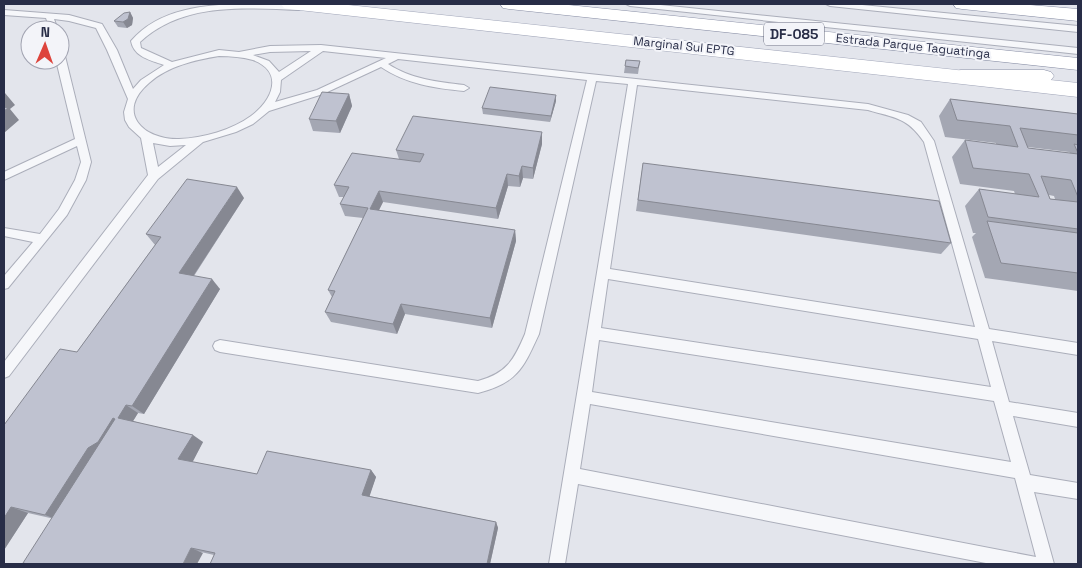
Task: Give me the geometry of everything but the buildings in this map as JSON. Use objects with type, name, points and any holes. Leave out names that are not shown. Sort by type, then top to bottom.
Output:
[{"type":"main road","name":"Marginal Sul EPTG","points":[[290,4],[1078,90]]},
{"type":"main road","name":"Estrada Parque Taguatinga","points":[[509,4],[1078,64]]},
{"type":"main road","points":[[962,4],[1078,15]]},
{"type":"main road","points":[[961,76],[1078,75]]},
{"type":"lane","points":[[171,65],[146,55],[137,49],[135,41],[154,20],[173,11],[210,4],[317,7]]},
{"type":"lane","points":[[630,4],[1078,51]]},
{"type":"lane","points":[[830,4],[1078,29]]},
{"type":"lane","points":[[4,12],[49,16],[89,22],[99,26],[112,50],[132,98]]},
{"type":"lane","points":[[49,16],[50,20]]},
{"type":"lane","points":[[277,78],[322,48]]},
{"type":"lane","points":[[397,56],[320,92],[267,108],[249,122],[226,134],[199,141],[161,141],[146,136],[133,126],[128,112],[132,98],[141,86],[171,65],[210,54],[241,54],[270,49],[322,48],[633,81],[868,107],[894,113],[917,124],[929,140],[1046,564]]},
{"type":"lane","points":[[241,54],[258,58],[271,67],[277,78],[276,92],[267,108]]},
{"type":"lane","points":[[382,64],[395,74],[427,85],[464,88]]},
{"type":"lane","points":[[4,284],[66,207],[83,176],[86,162],[79,141],[63,70]]},
{"type":"lane","points":[[220,346],[478,387],[503,380],[518,364],[532,334],[592,77]]},
{"type":"lane","points":[[560,564],[602,273],[633,81]]},
{"type":"lane","points":[[146,136],[154,176]]},
{"type":"lane","points":[[4,176],[79,141]]},
{"type":"lane","points":[[4,372],[154,176],[199,141]]},
{"type":"lane","points":[[4,232],[41,239]]},
{"type":"lane","points":[[602,273],[1078,348]]},
{"type":"lane","points":[[593,333],[1001,402],[1078,420]]},
{"type":"lane","points":[[585,397],[1022,476],[1078,492]]},
{"type":"lane","points":[[572,474],[1033,564]]}]
